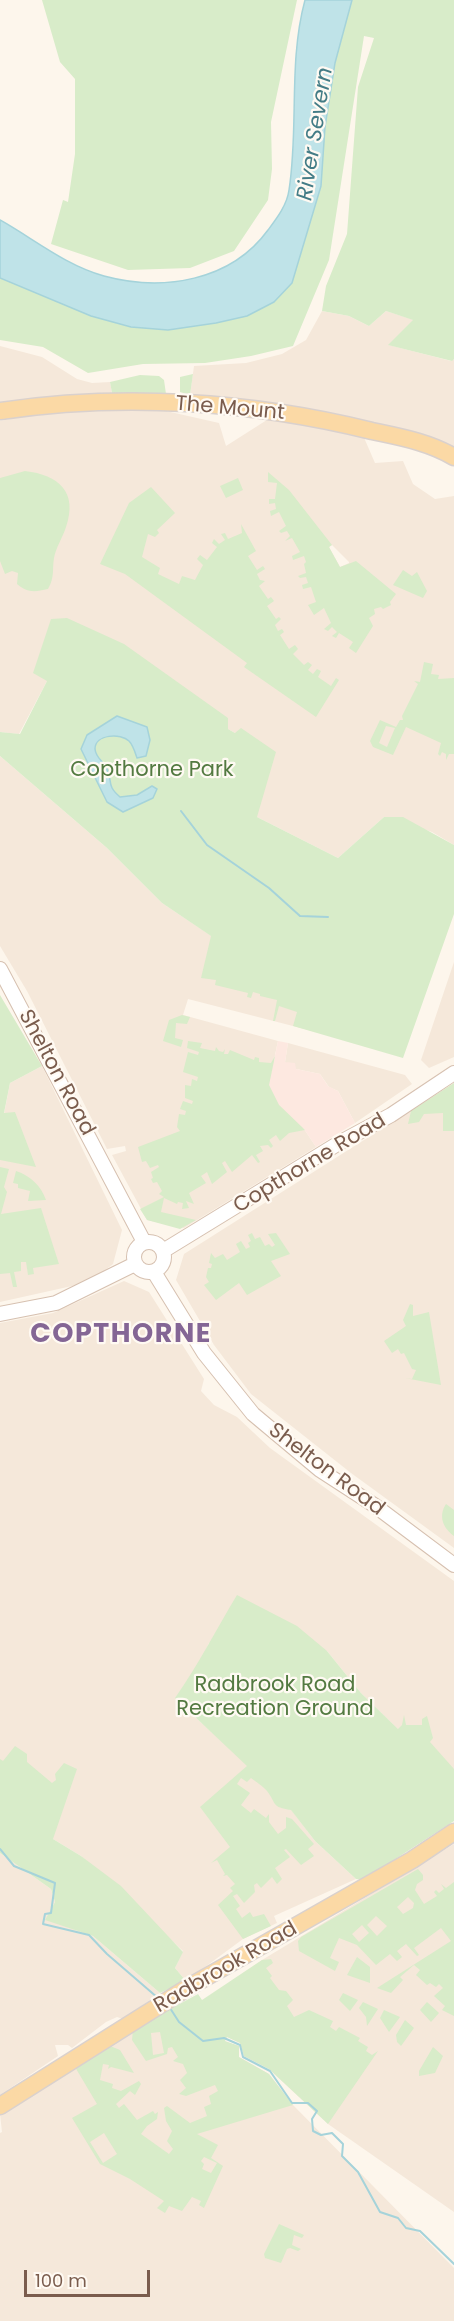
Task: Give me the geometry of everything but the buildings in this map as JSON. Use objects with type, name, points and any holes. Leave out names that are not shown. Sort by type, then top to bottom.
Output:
[{"type":"main road","name":"The Mount","points":[[0,411],[69,402],[107,401],[277,412],[347,425],[433,446],[454,457]]},
{"type":"main road","name":"Shelton Road","points":[[0,969],[144,1242]]},
{"type":"main road","name":"Copthorne Road","points":[[163,1251],[390,1114],[454,1072]]},
{"type":"main road","points":[[144,1242],[155,1243],[163,1251],[164,1261],[154,1272],[141,1270],[135,1264],[133,1254],[144,1242]]},
{"type":"main road","points":[[0,1314],[57,1303],[135,1264]]},
{"type":"main road","name":"Shelton Road","points":[[154,1272],[204,1353],[253,1414],[314,1465],[374,1505],[454,1565]]},
{"type":"main road","name":"Radbrook Road","points":[[0,2106],[187,1988],[387,1875],[454,1832]]},
{"type":"shaded area","points":[[322,311],[349,316],[369,326],[386,311],[414,320],[389,345],[451,361],[454,359],[454,447],[428,436],[368,421],[273,405],[190,395],[194,366],[246,363],[282,354],[306,340]]},
{"type":"shaded area","points":[[0,346],[42,357],[77,379],[92,383],[110,382],[112,393],[0,402]]},
{"type":"shaded area","points":[[55,410],[166,411],[219,423],[226,446],[270,418],[362,433],[375,463],[403,461],[413,484],[435,499],[454,496],[454,845],[432,832],[384,817],[338,858],[257,817],[235,733],[228,729],[228,718],[47,681],[19,734],[0,732],[0,421]],"holes":[[[332,545],[349,562],[340,567],[329,547]]]},
{"type":"shaded area","points":[[0,756],[107,848],[162,903],[225,945],[324,1034],[188,999],[183,1015],[278,1041],[274,1060],[304,1129],[316,1147],[184,1228],[147,1220],[112,1155],[126,1151],[125,1146],[107,1149],[27,991],[0,946]]},
{"type":"shaded area","points":[[454,962],[454,1057],[429,1068],[421,1060]]},
{"type":"shaded area","points":[[278,1041],[288,1043],[285,1062],[295,1063],[296,1069],[320,1074],[328,1086],[338,1091],[355,1123],[316,1147],[304,1129],[279,1105],[269,1085]]},
{"type":"shaded area","points":[[288,1043],[405,1075],[412,1084],[355,1123],[338,1091],[329,1087],[320,1074],[296,1069],[285,1062]]},
{"type":"shaded area","points":[[42,1066],[122,1230],[113,1264],[90,1282],[0,1302],[0,1135],[10,1083]]},
{"type":"shaded area","points":[[454,1083],[454,1548],[351,1473],[251,1394],[214,1345],[176,1280],[184,1254]]},
{"type":"shaded area","points":[[124,1281],[149,1292],[204,1379],[201,1391],[214,1405],[237,1417],[270,1448],[454,1581],[454,1790],[420,1751],[361,1693],[327,1651],[209,1643],[200,1663],[175,1699],[277,1791],[315,1841],[356,1879],[274,1916],[277,1923],[243,1939],[186,1981],[175,1968],[183,1951],[81,1856],[53,1839],[0,1791],[0,1323],[53,1313]]},
{"type":"shaded area","points":[[454,1844],[454,2212],[328,2124],[269,2069],[244,2056],[240,2043],[227,2037],[202,2001],[262,1960]]},
{"type":"shaded area","points":[[0,1853],[51,1889],[55,1902],[46,1919],[93,1936],[160,1993],[123,2019],[117,2017],[106,2022],[72,2048],[68,2045],[55,2045],[58,2056],[0,2095]]},
{"type":"shaded area","points":[[133,2029],[194,2032],[239,2046],[239,2057],[269,2074],[293,2105],[454,2268],[454,2321],[0,2321],[0,2133],[2,2132],[0,2114]]},
{"type":"green space","points":[[42,0],[297,0],[271,122],[272,169],[268,200],[234,251],[190,268],[128,270],[51,244],[63,200],[68,202],[75,154],[75,79],[60,62]]},
{"type":"green space","points":[[352,0],[454,0],[454,359],[452,361],[388,345],[413,320],[386,311],[369,326],[349,316],[322,311],[326,286],[347,234],[358,87],[374,38],[364,36],[329,260],[293,346],[251,356],[205,363],[143,364],[88,373],[43,347],[0,340],[0,278],[91,316],[131,327],[168,330],[247,316],[292,282],[321,186],[325,127],[335,63]]},
{"type":"green space","points":[[193,374],[190,395],[180,392],[180,377]]},
{"type":"green space","points":[[140,375],[159,376],[164,380],[166,394],[163,396],[112,393],[110,382]]},
{"type":"green space","points":[[25,471],[56,481],[63,487],[69,504],[66,527],[54,558],[52,581],[48,589],[39,591],[31,591],[17,584],[18,573],[12,571],[5,574],[0,561],[0,478]]},
{"type":"green space","points":[[268,472],[289,490],[332,545],[329,547],[340,567],[356,561],[396,594],[390,602],[391,605],[383,609],[381,607],[374,609],[375,614],[369,618],[373,626],[356,653],[349,648],[353,642],[339,633],[336,638],[332,636],[337,632],[332,627],[328,631],[324,629],[331,623],[324,608],[314,615],[308,605],[316,602],[311,587],[303,589],[302,585],[308,583],[306,577],[298,576],[306,573],[304,564],[306,562],[304,556],[293,560],[292,556],[300,552],[292,538],[285,541],[290,536],[287,531],[281,533],[279,531],[286,526],[279,512],[271,516],[270,511],[276,509],[275,503],[269,504],[269,499],[275,499],[277,483],[268,482]]},
{"type":"green space","points":[[238,478],[243,490],[226,498],[220,486]]},
{"type":"green space","points":[[151,487],[175,513],[157,530],[159,533],[155,537],[148,534],[142,557],[160,568],[158,574],[179,584],[182,576],[195,580],[203,565],[197,559],[200,555],[207,560],[217,547],[212,543],[214,539],[219,544],[225,540],[221,534],[225,533],[228,539],[242,533],[241,524],[256,551],[248,556],[257,570],[263,566],[265,569],[257,574],[260,580],[265,581],[259,586],[268,599],[271,597],[274,601],[267,606],[276,619],[279,617],[281,619],[275,625],[278,631],[282,629],[284,632],[280,635],[289,649],[295,645],[298,649],[293,654],[304,665],[308,662],[312,665],[308,670],[313,674],[317,669],[321,671],[318,677],[331,686],[336,678],[339,680],[316,717],[244,667],[247,663],[125,574],[100,564],[129,503]]},
{"type":"green space","points":[[403,570],[412,576],[417,572],[427,591],[423,598],[393,585]]},
{"type":"green space","name":"Copthorne Park","points":[[67,618],[124,644],[228,718],[228,729],[235,733],[241,728],[276,752],[257,817],[338,858],[384,817],[403,817],[454,845],[454,914],[403,1058],[293,1026],[297,1012],[279,1006],[275,1021],[273,1021],[277,1000],[253,992],[251,998],[247,997],[248,993],[215,985],[216,980],[201,978],[211,936],[162,903],[107,848],[0,756],[0,732],[20,734],[47,681],[33,673],[51,619]]},
{"type":"green space","points":[[424,662],[433,664],[431,674],[439,675],[438,679],[454,678],[454,754],[449,754],[446,760],[446,754],[442,752],[440,756],[438,754],[441,743],[406,727],[393,755],[373,747],[370,741],[380,720],[396,727],[400,720],[403,720],[402,716],[418,684],[414,681],[420,682]],"holes":[[[386,726],[395,728],[387,747],[379,743]]]},
{"type":"green space","points":[[0,995],[42,1066],[10,1083],[4,1113],[15,1112],[36,1167],[0,1160]]},
{"type":"green space","points":[[182,1015],[190,1017],[187,1024],[176,1023],[175,1038],[183,1040],[181,1047],[163,1041],[169,1020]]},
{"type":"green space","points":[[188,1041],[202,1043],[200,1048],[215,1051],[216,1047],[223,1052],[225,1049],[224,1054],[228,1054],[230,1050],[254,1060],[255,1057],[259,1058],[259,1062],[271,1063],[275,1056],[269,1085],[279,1105],[305,1130],[289,1133],[280,1141],[276,1135],[269,1140],[273,1146],[271,1148],[268,1145],[260,1146],[263,1151],[256,1155],[260,1162],[258,1163],[252,1155],[232,1172],[225,1161],[222,1163],[227,1172],[212,1184],[207,1172],[201,1176],[206,1183],[189,1193],[194,1204],[186,1201],[189,1208],[182,1209],[183,1203],[178,1202],[177,1204],[164,1198],[161,1212],[196,1220],[180,1229],[147,1220],[140,1209],[164,1197],[159,1194],[162,1191],[157,1182],[153,1183],[151,1179],[153,1178],[151,1172],[159,1167],[158,1165],[150,1168],[146,1161],[142,1162],[138,1147],[180,1131],[177,1127],[179,1114],[185,1115],[186,1111],[180,1109],[183,1101],[192,1104],[193,1101],[185,1098],[185,1085],[191,1086],[192,1079],[197,1081],[198,1077],[183,1072],[188,1052],[198,1055],[199,1052],[187,1048]]},
{"type":"green space","points":[[454,1083],[454,1131],[443,1131],[443,1113],[424,1114],[419,1122],[408,1124],[411,1111]]},
{"type":"green space","points":[[0,1167],[9,1169],[4,1187],[7,1192],[1,1214],[41,1208],[59,1264],[33,1268],[34,1274],[28,1275],[26,1262],[21,1262],[21,1271],[14,1272],[17,1287],[13,1287],[10,1273],[0,1274]]},
{"type":"green space","points":[[16,1171],[35,1182],[46,1200],[28,1201],[30,1191],[18,1188],[18,1184],[13,1183]]},
{"type":"green space","points":[[252,1233],[255,1239],[260,1237],[265,1246],[269,1244],[272,1247],[275,1245],[268,1234],[276,1233],[290,1254],[271,1261],[281,1276],[247,1295],[239,1283],[216,1300],[204,1285],[209,1282],[206,1277],[208,1268],[211,1268],[212,1264],[209,1263],[211,1253],[215,1258],[223,1254],[227,1260],[240,1252],[236,1244],[241,1241],[246,1249],[250,1247],[248,1243],[251,1241],[248,1235]]},
{"type":"green space","points":[[410,1304],[413,1305],[413,1316],[429,1312],[441,1385],[405,1378],[412,1379],[416,1370],[412,1369],[404,1353],[401,1354],[398,1349],[392,1353],[384,1341],[406,1326],[403,1320]]},
{"type":"green space","points":[[446,1504],[454,1510],[454,1536],[443,1522],[442,1513]]},
{"type":"green space","name":"Radbrook Road Recreation Ground","points":[[237,1595],[297,1626],[327,1651],[361,1693],[398,1729],[402,1725],[404,1715],[406,1725],[422,1725],[422,1719],[427,1716],[433,1738],[430,1742],[454,1769],[454,1821],[363,1880],[356,1879],[315,1841],[291,1810],[277,1806],[265,1789],[251,1778],[247,1782],[241,1778],[237,1784],[250,1793],[241,1805],[251,1813],[254,1809],[266,1818],[269,1814],[269,1822],[278,1834],[286,1828],[286,1817],[292,1819],[314,1844],[308,1849],[314,1856],[301,1865],[286,1849],[284,1850],[290,1857],[275,1868],[282,1879],[277,1884],[272,1877],[261,1888],[257,1883],[254,1885],[255,1892],[244,1903],[237,1894],[233,1896],[240,1906],[236,1909],[242,1918],[250,1912],[253,1917],[264,1914],[271,1926],[243,1939],[218,1905],[233,1891],[230,1888],[235,1884],[227,1875],[223,1876],[225,1874],[217,1860],[211,1863],[230,1847],[200,1807],[247,1766],[175,1698]]},
{"type":"green space","points":[[15,1746],[27,1754],[27,1762],[52,1783],[56,1780],[55,1774],[64,1763],[77,1769],[53,1839],[81,1856],[121,1886],[183,1952],[175,1968],[186,1981],[160,1993],[93,1936],[45,1920],[55,1902],[51,1889],[0,1853],[0,1759],[3,1761]]},
{"type":"green space","points":[[418,1869],[423,1875],[423,1880],[417,1884],[415,1890],[424,1904],[437,1896],[434,1892],[436,1890],[439,1893],[444,1889],[441,1884],[446,1888],[454,1882],[454,2016],[442,2010],[445,2006],[434,1996],[443,1988],[439,1984],[436,1987],[430,1983],[427,1985],[416,1975],[420,1970],[414,1965],[400,1977],[403,1980],[391,1993],[377,1988],[451,1941],[441,1928],[414,1948],[419,1955],[417,1956],[406,1944],[397,1951],[402,1957],[397,1961],[390,1954],[376,1965],[357,1945],[339,1938],[330,1958],[339,1962],[335,1971],[299,1951],[298,1941],[301,1937]],"holes":[[[408,1897],[414,1903],[413,1908],[403,1914],[397,1907]],[[376,1916],[387,1926],[377,1936],[367,1925]],[[362,1925],[369,1933],[359,1942],[352,1934]]]},
{"type":"green space","points":[[357,1957],[370,1967],[370,1983],[347,1975]]},
{"type":"green space","points":[[271,1959],[273,1963],[266,1968],[279,1990],[286,1991],[293,2000],[287,2006],[294,2017],[309,2010],[333,2021],[330,2027],[336,2031],[339,2027],[360,2038],[358,2041],[368,2047],[366,2051],[372,2055],[378,2051],[328,2124],[269,2069],[244,2056],[240,2043],[227,2037],[225,2041],[239,2046],[239,2057],[269,2074],[293,2105],[197,2134],[218,2145],[211,2158],[223,2166],[204,2208],[199,2205],[201,2201],[192,2197],[182,2211],[169,2206],[165,2213],[157,2208],[164,2201],[130,2179],[100,2164],[72,2118],[97,2104],[75,2067],[110,2046],[120,2050],[134,2073],[111,2067],[108,2069],[109,2065],[103,2064],[100,2080],[113,2084],[112,2088],[121,2091],[139,2081],[141,2084],[135,2095],[130,2091],[116,2104],[119,2108],[124,2104],[137,2120],[153,2111],[155,2114],[158,2112],[157,2119],[141,2134],[169,2154],[173,2149],[167,2141],[172,2131],[166,2121],[164,2108],[167,2106],[190,2123],[207,2116],[204,2107],[211,2104],[209,2096],[218,2091],[215,2085],[186,2096],[179,2094],[186,2088],[180,2080],[187,2073],[183,2064],[173,2061],[178,2057],[172,2047],[168,2048],[167,2054],[146,2061],[132,2040],[133,2029],[198,1994],[202,2000],[262,1960]],"holes":[[[160,2032],[164,2053],[153,2055],[151,2033]],[[104,2133],[117,2154],[103,2163],[90,2142]],[[204,2157],[217,2163],[211,2173],[202,2169],[204,2164],[201,2161]]]},
{"type":"green space","points":[[343,1993],[358,2000],[350,2011],[339,2000]]},
{"type":"green space","points":[[363,2002],[378,2009],[367,2026],[366,2017],[359,2008]]},
{"type":"green space","points":[[427,2002],[439,2013],[431,2022],[420,2010]]},
{"type":"green space","points":[[384,2010],[400,2017],[389,2032],[380,2018]]},
{"type":"green space","points":[[405,2020],[414,2028],[401,2046],[397,2042],[396,2035]]},
{"type":"green space","points":[[433,2047],[443,2056],[435,2073],[419,2076],[419,2071]]},
{"type":"green space","points":[[279,2224],[304,2235],[302,2238],[294,2235],[292,2245],[301,2249],[298,2251],[287,2249],[281,2263],[265,2258],[264,2254]]},
{"type":"water","name":"River Severn","points":[[305,0],[352,0],[335,63],[325,127],[321,186],[292,283],[274,302],[247,316],[216,323],[168,330],[131,327],[91,316],[0,278],[0,220],[76,265],[104,276],[126,281],[172,282],[194,278],[235,261],[253,247],[278,216],[288,196],[292,166],[297,47]]},
{"type":"water","points":[[117,716],[147,727],[150,740],[146,756],[137,758],[132,744],[125,738],[109,736],[99,740],[95,749],[98,758],[109,773],[111,786],[120,797],[137,795],[152,786],[157,789],[153,798],[123,812],[107,802],[81,749],[87,735]]},
{"type":"waterway","points":[[181,811],[207,845],[269,888],[300,916],[328,917]]},
{"type":"waterway","points":[[0,1849],[14,1866],[55,1883],[51,1913],[45,1914],[43,1924],[89,1935],[107,1954],[158,1998]]},
{"type":"waterway","points":[[170,2008],[179,2022],[203,2041],[224,2038],[240,2045],[243,2057],[270,2071],[292,2103],[308,2103],[317,2111],[312,2119],[313,2131],[321,2135],[332,2133],[343,2144],[342,2156],[358,2172],[380,2212],[398,2218],[406,2228],[420,2231],[454,2264]]},
{"type":"district","name":"COPTHORNE","points":[[121,1335]]}]
